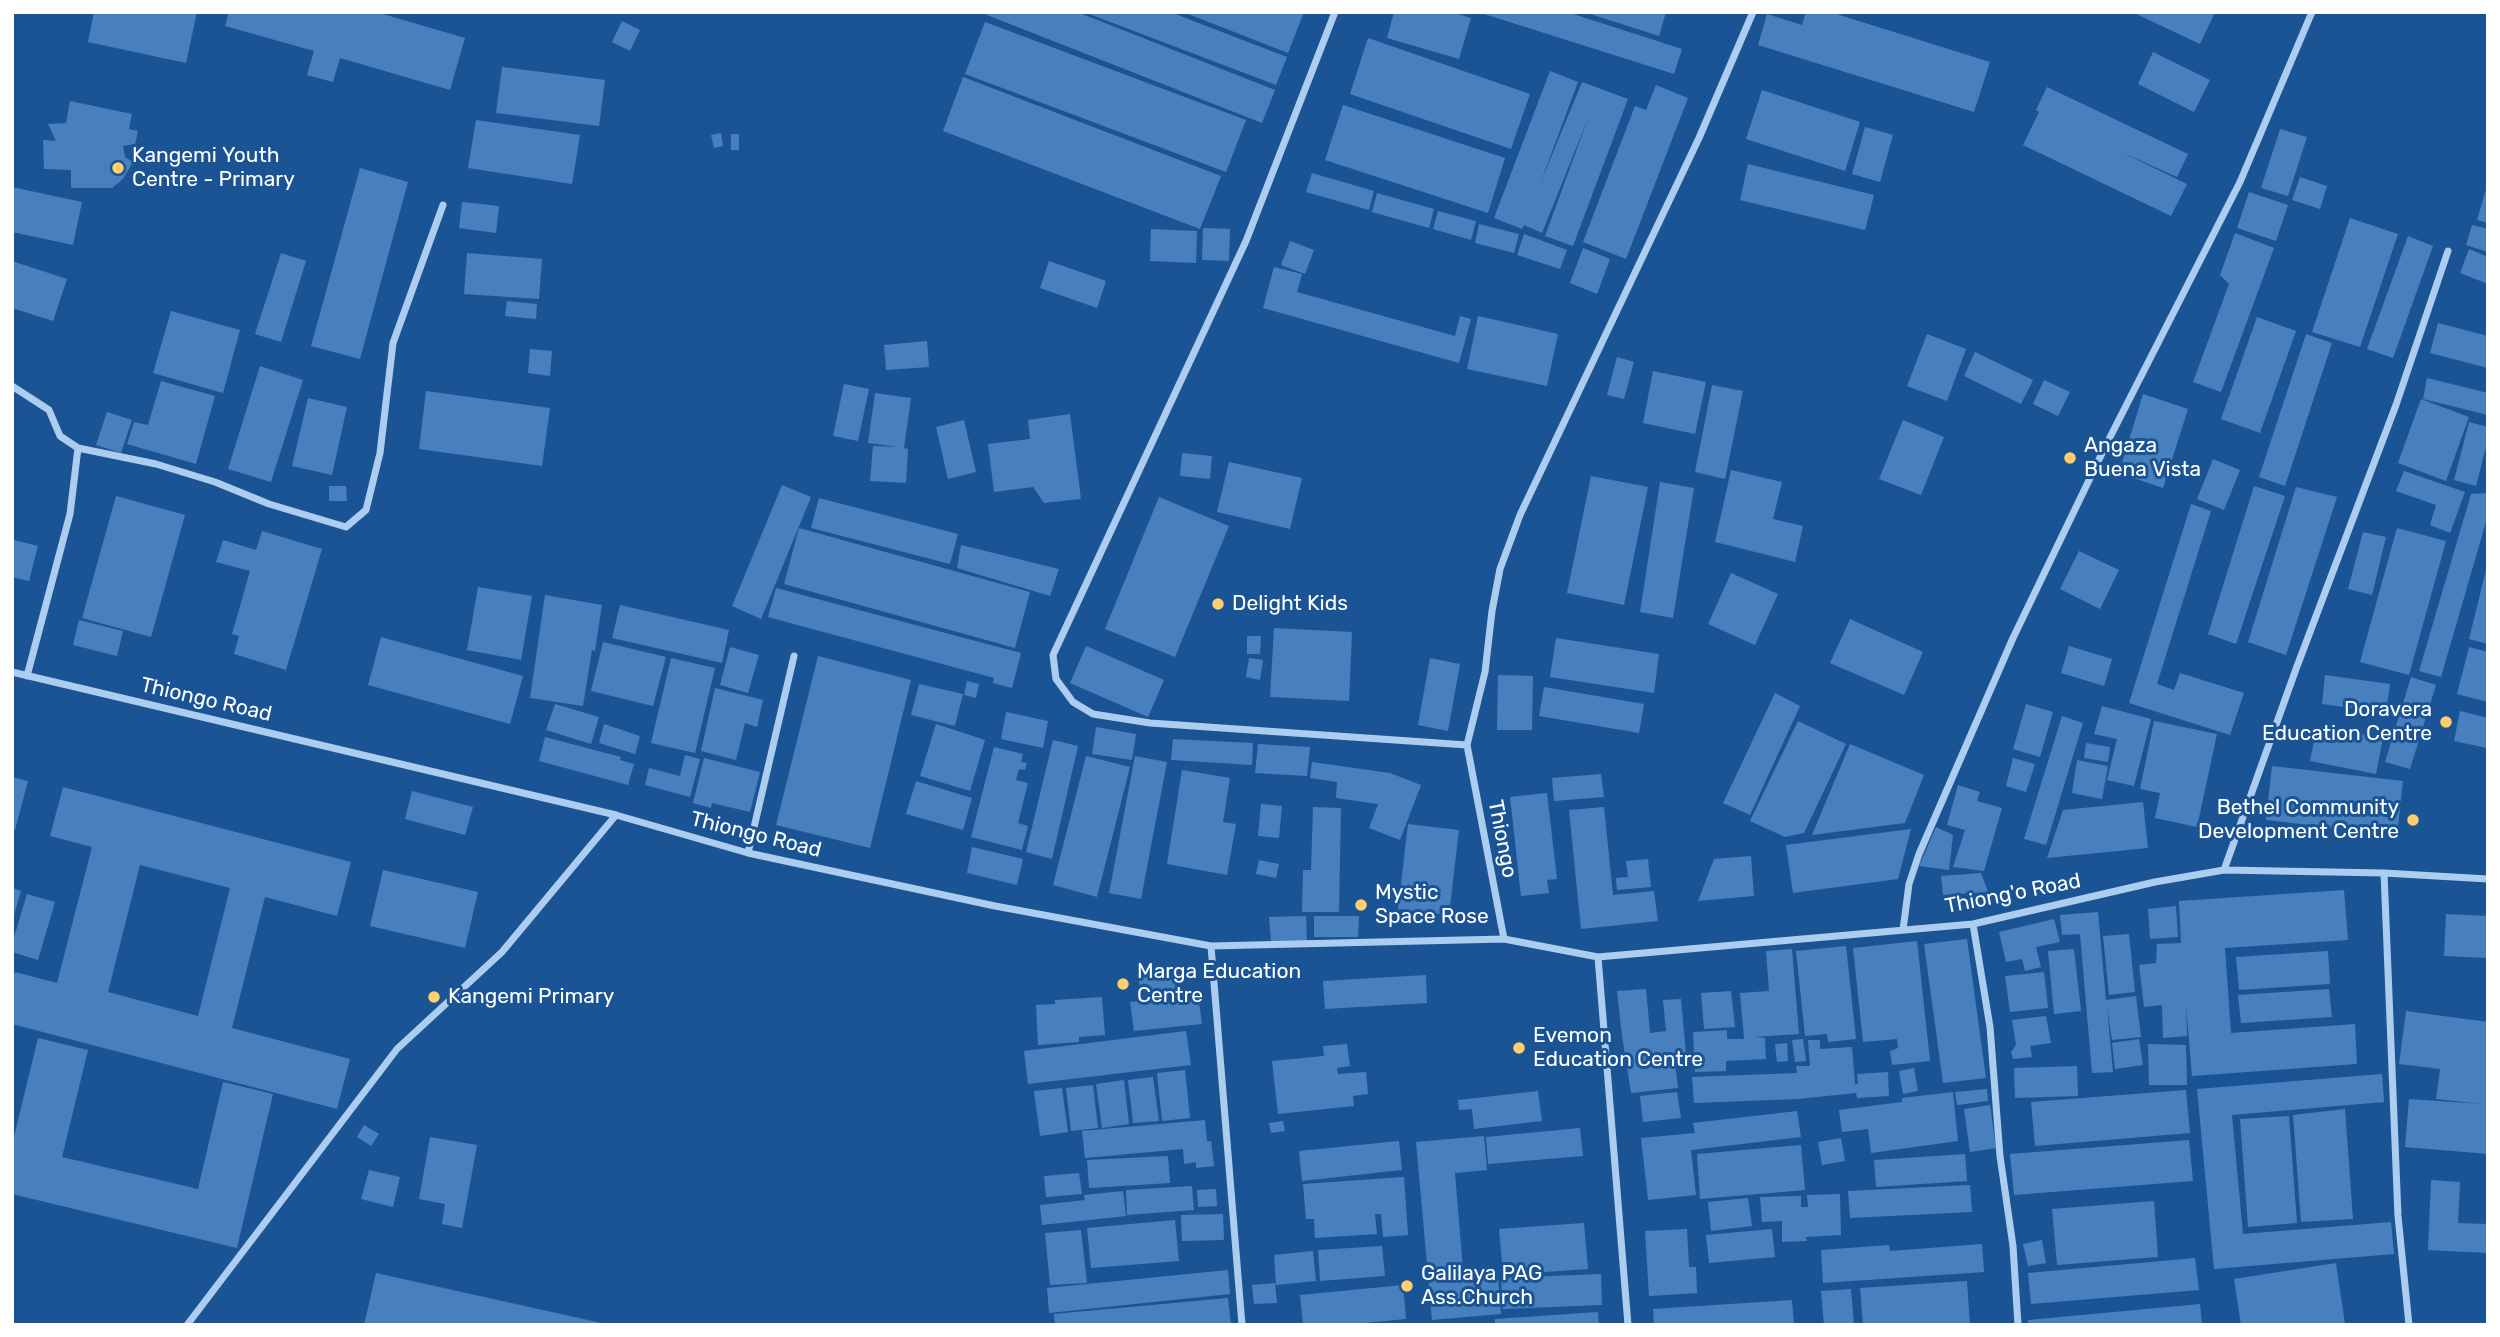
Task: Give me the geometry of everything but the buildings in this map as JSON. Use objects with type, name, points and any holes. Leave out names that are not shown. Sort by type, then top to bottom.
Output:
[{"type":"street","points":[[1335,12],[1246,241],[1053,655],[1056,679],[1073,702],[1093,714],[1150,723],[1466,745],[1485,673],[1500,569],[1520,515],[1687,164],[1753,12]]},
{"type":"street","points":[[1903,930],[1909,884],[1919,853],[2012,638],[2106,445],[2240,182],[2312,12]]},
{"type":"street","points":[[12,386],[49,410],[60,436],[78,448],[156,464],[215,482],[268,504],[346,527],[366,510],[380,453],[393,343],[443,205]]},
{"type":"street","points":[[2224,870],[2296,669],[2396,405],[2448,251]]},
{"type":"street","points":[[27,676],[70,514],[78,448]]},
{"type":"street","points":[[748,853],[794,656]]},
{"type":"street","name":"Thiongo Road","points":[[12,673],[615,816],[748,853],[995,906],[1211,946],[1504,939]]},
{"type":"street","name":"Thiongo","points":[[1466,745],[1504,939]]},
{"type":"street","points":[[187,1325],[397,1049],[502,953],[615,816]]},
{"type":"street","name":"Thiong'o Road","points":[[1504,939],[1598,957],[1973,924],[2155,882],[2224,870],[2384,873],[2488,879]]},
{"type":"street","points":[[2384,873],[2398,1216],[2409,1325]]},
{"type":"street","points":[[1973,924],[1990,1027],[2000,1156],[2013,1245],[2018,1325]]},
{"type":"street","points":[[1211,946],[1242,1325]]},
{"type":"street","points":[[1598,957],[1628,1325]]},
{"type":"place","name":"Kangemi Youth Centre - Primary","points":[[118,168]]},
{"type":"place","name":"Angaza Buena Vista","points":[[2070,458]]},
{"type":"place","name":"Delight Kids","points":[[1218,604]]},
{"type":"place","name":"Doravera Education Centre","points":[[2446,722]]},
{"type":"place","name":"Bethel Community Development Centre","points":[[2413,820]]},
{"type":"place","name":"Mystic Space Rose","points":[[1361,905]]},
{"type":"place","name":"Marga Education Centre","points":[[1123,984]]},
{"type":"place","name":"Kangemi Primary","points":[[434,997]]},
{"type":"place","name":"Evemon Education Centre","points":[[1519,1048]]},
{"type":"place","name":"Galilaya PAG Ass.Church","points":[[1407,1286]]}]
